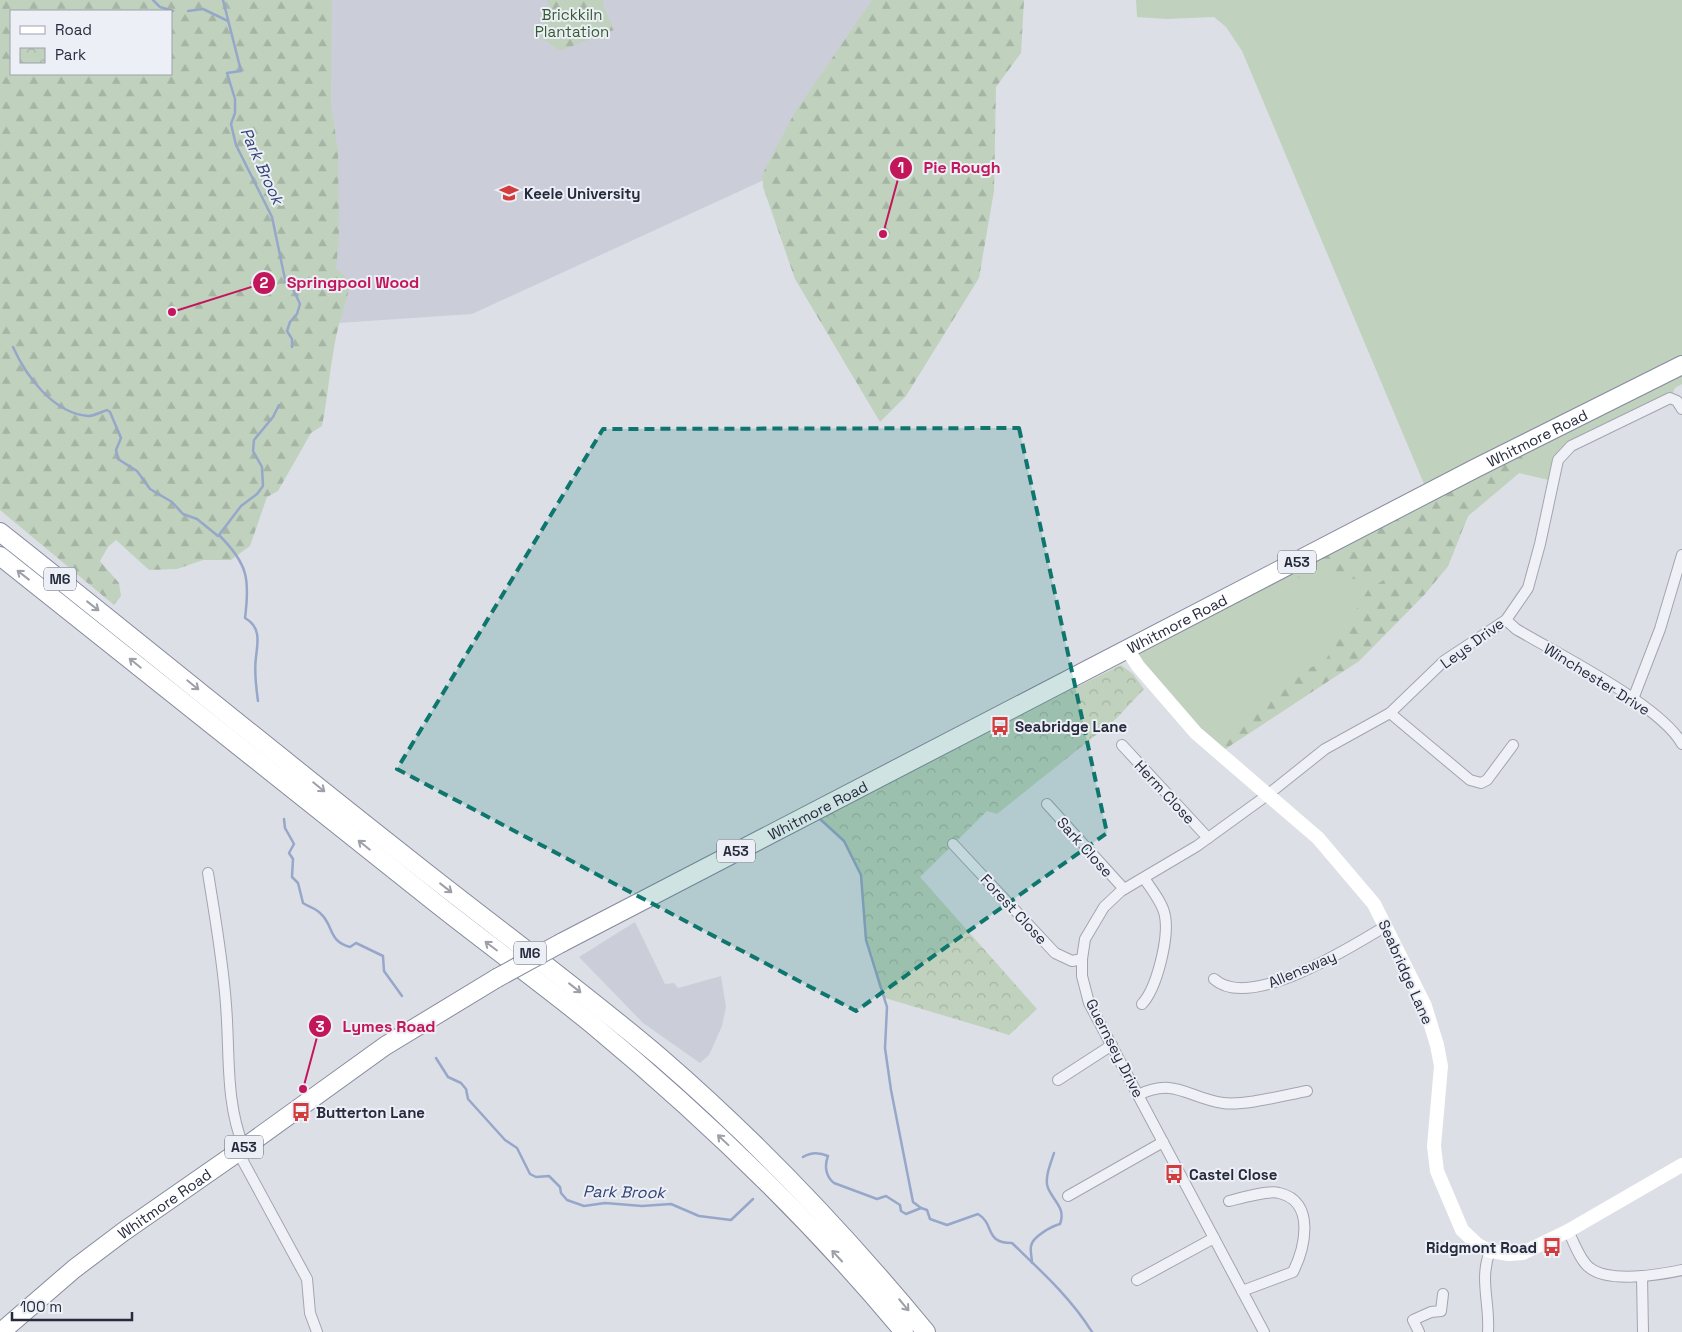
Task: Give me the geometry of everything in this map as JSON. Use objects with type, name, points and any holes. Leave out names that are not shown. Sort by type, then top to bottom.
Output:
[{"type":"highway","name":"Whitmore Road","points":[[2,1332],[74,1269],[123,1232],[241,1150],[384,1046],[497,978],[1476,468],[1682,364]]},
{"type":"highway","name":"M6","points":[[0,532],[662,1059],[800,1190],[881,1278],[926,1332]]},
{"type":"highway","name":"M6","points":[[0,556],[556,996],[642,1067],[790,1206],[870,1291],[904,1332]]},
{"type":"street","name":"Leys Drive","points":[[1266,796],[1325,749],[1390,712],[1444,660],[1506,620],[1528,588],[1558,460],[1564,452],[1571,446],[1670,398],[1679,405]]},
{"type":"street","points":[[1633,699],[1660,629],[1682,555]]},
{"type":"street","name":"Winchester Drive","points":[[1506,620],[1516,629],[1633,699],[1654,714],[1679,738],[1682,744]]},
{"type":"street","name":"Seabridge Lane","points":[[1127,649],[1138,666],[1196,733],[1266,796],[1318,838],[1360,885],[1374,904],[1425,1006],[1441,1066],[1434,1146],[1437,1171],[1462,1230],[1478,1245],[1490,1251],[1509,1254],[1523,1253],[1568,1231],[1682,1164]]},
{"type":"street","points":[[1390,712],[1470,780],[1481,783],[1487,780],[1513,745]]},
{"type":"street","name":"Herm Close","points":[[1122,745],[1208,838]]},
{"type":"street","name":"Guernsey Drive","points":[[1264,1332],[1089,1003],[1082,976],[1082,959],[1086,939],[1094,921],[1104,907],[1124,889],[1208,838],[1266,796]]},
{"type":"street","name":"Sark Close","points":[[1046,804],[1124,889]]},
{"type":"street","name":"Forest Close","points":[[952,844],[1055,953],[1072,961],[1082,959]]},
{"type":"street","points":[[208,873],[226,1005],[229,1082],[241,1150],[308,1279],[310,1313],[317,1332]]},
{"type":"street","points":[[1142,1004],[1150,996],[1155,981],[1162,952],[1165,916],[1144,878]]},
{"type":"street","name":"Allensway","points":[[1214,979],[1219,983],[1238,988],[1255,988],[1326,960],[1386,926]]},
{"type":"street","points":[[1058,1080],[1112,1045]]},
{"type":"street","points":[[1138,1095],[1153,1088],[1178,1088],[1223,1103],[1307,1091]]},
{"type":"street","points":[[1068,1196],[1163,1142]]},
{"type":"street","points":[[1229,1201],[1277,1192],[1289,1196],[1300,1206],[1305,1224],[1303,1248],[1293,1272],[1242,1291]]},
{"type":"street","points":[[1568,1231],[1588,1268],[1604,1276],[1642,1276],[1682,1270]]},
{"type":"street","points":[[1137,1280],[1214,1238]]},
{"type":"street","points":[[1488,1332],[1489,1317],[1484,1266],[1490,1251]]},
{"type":"street","points":[[1642,1276],[1643,1332]]},
{"type":"street","points":[[1419,1332],[1413,1320],[1431,1312],[1441,1311],[1443,1294]]},
{"type":"highlighted area","points":[[1019,428],[1107,833],[856,1011],[397,769],[603,429]]},
{"type":"shaded area","name":"Keele University","points":[[195,0],[1016,0],[1002,71],[472,314],[339,323]]},
{"type":"shaded area","points":[[635,922],[665,984],[674,983],[678,988],[721,976],[726,1007],[722,1026],[709,1055],[700,1063],[643,1023],[579,957]]},
{"type":"green space","points":[[0,0],[332,0],[331,103],[338,151],[339,238],[336,268],[350,281],[336,337],[322,426],[311,433],[278,491],[267,497],[250,546],[231,560],[203,560],[177,569],[149,570],[116,540],[108,547],[100,561],[119,583],[121,596],[114,605],[0,510]]},
{"type":"green space","name":"Brickkiln Plantation","points":[[547,0],[603,0],[614,30],[560,51],[534,33],[551,14]]},
{"type":"green space","points":[[872,0],[1024,0],[1021,53],[996,87],[994,191],[979,278],[906,396],[880,422],[795,279],[763,187],[763,173],[795,112]]},
{"type":"green space","points":[[1136,0],[1682,0],[1682,358],[1424,484],[1242,51],[1226,27],[1214,17],[1166,19],[1137,17]]},
{"type":"green space","points":[[1682,365],[1682,384],[1675,388],[1670,398],[1564,452],[1553,481],[1519,473],[1468,516],[1448,566],[1425,594],[1359,661],[1219,753],[1127,649]]},
{"type":"green space","points":[[1552,435],[1555,441],[1523,458],[1519,473],[1468,516],[1448,566],[1425,594],[1359,661],[1219,753],[1211,746],[1219,736],[1239,727],[1248,711],[1273,685],[1325,661],[1368,590],[1390,576],[1392,569],[1386,567],[1361,578],[1354,579],[1348,579],[1323,566],[1296,579],[1284,574]]},
{"type":"green space","points":[[1121,665],[1133,674],[1144,689],[1116,719],[997,814],[987,811],[920,877],[1037,1009],[1009,1035],[885,998],[879,987],[866,940],[861,875],[844,841],[820,819],[924,763]]},
{"type":"waterway","points":[[153,0],[160,7],[170,10]]},
{"type":"waterway","name":"Park Brook","points":[[223,0],[241,71],[227,73],[235,99],[235,113],[231,124],[236,145],[272,217],[286,284],[293,289],[300,304],[297,314],[290,322],[287,331],[292,339],[292,347]]},
{"type":"waterway","points":[[188,11],[203,9],[228,21]]},
{"type":"waterway","points":[[13,347],[33,381],[63,408],[88,416],[107,410],[110,412],[121,438],[116,450],[118,459],[137,471],[150,489],[172,502],[183,514],[197,519],[218,536]]},
{"type":"waterway","name":"Park Brook","points":[[258,701],[255,673],[257,635],[254,626],[245,618],[247,593],[245,573],[236,555],[219,535],[241,506],[257,494],[263,486],[262,467],[253,451],[254,440],[273,417],[279,405]]},
{"type":"waterway","name":"Park Brook","points":[[284,819],[285,828],[294,844],[289,853],[293,859],[292,877],[298,883],[303,903],[319,912],[338,941],[350,947],[356,943],[383,956],[384,971],[402,996]]},
{"type":"waterway","points":[[820,819],[844,841],[861,875],[866,940],[887,1007],[885,1048],[891,1090],[913,1202],[921,1208]]},
{"type":"waterway","name":"Park Brook","points":[[436,1058],[448,1077],[461,1083],[466,1089],[468,1099],[505,1140],[517,1148],[530,1174],[536,1177],[549,1176],[560,1187],[561,1193],[567,1200],[584,1206],[605,1203],[642,1206],[671,1204],[699,1216],[731,1220],[753,1199]]},
{"type":"waterway","name":"Park Brook","points":[[803,1157],[815,1153],[828,1156],[826,1171],[834,1183],[877,1199],[886,1196],[900,1205],[901,1211],[906,1214],[921,1208],[927,1210],[930,1219],[947,1225],[978,1214],[987,1223],[997,1240],[1012,1243],[1055,1285],[1092,1332]]},
{"type":"waterway","points":[[1032,1263],[1032,1243],[1043,1232],[1060,1224],[1062,1214],[1047,1184],[1048,1170],[1054,1153]]},
{"type":"place","name":"Keele University","points":[[509,193]]},
{"type":"place","name":"Pie Rough","points":[[883,234]]},
{"type":"place","name":"Springpool Wood","points":[[172,312]]},
{"type":"place","name":"Seabridge Lane","points":[[1000,726]]},
{"type":"place","name":"Lymes Road","points":[[303,1089]]},
{"type":"place","name":"Butterton Lane","points":[[301,1112]]},
{"type":"place","name":"Castel Close","points":[[1174,1174]]},
{"type":"place","name":"Ridgmont Road","points":[[1552,1247]]}]
